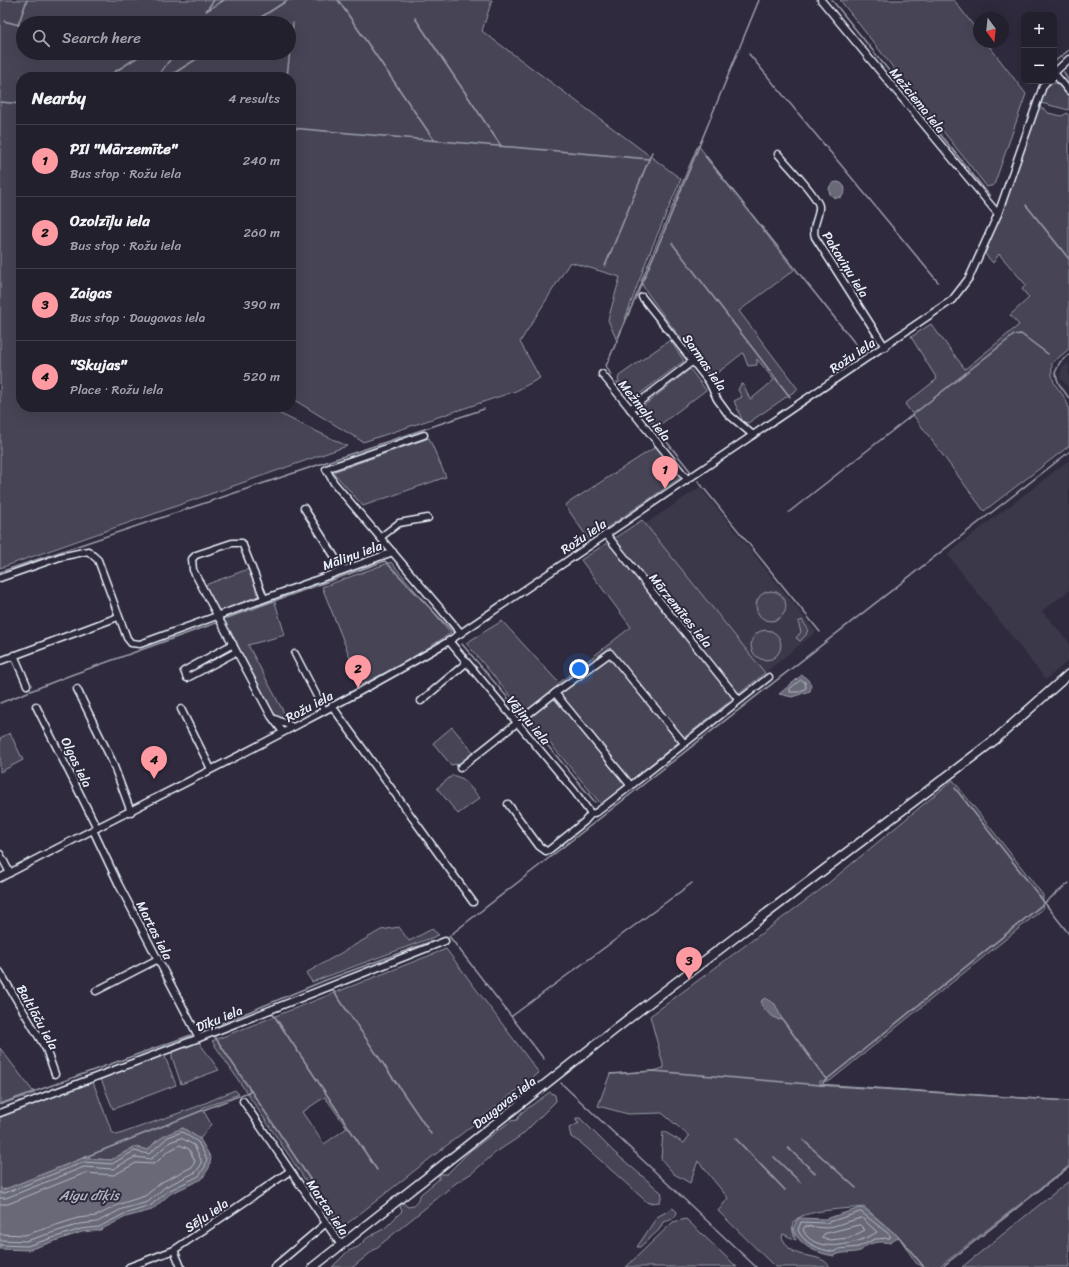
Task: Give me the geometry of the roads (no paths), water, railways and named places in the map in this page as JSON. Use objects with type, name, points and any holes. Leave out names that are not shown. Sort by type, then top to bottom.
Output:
[{"type":"main road","name":"Daugavas iela","points":[[313,1267],[710,956],[996,739],[1069,674]]},
{"type":"street","name":"Mežciema iela","points":[[821,0],[998,214]]},
{"type":"street","points":[[1057,70],[1069,59]]},
{"type":"street","points":[[1057,77],[1069,91]]},
{"type":"street","name":"Rožu iela","points":[[0,878],[131,812],[293,727],[404,668],[449,641],[686,479],[885,347],[952,300],[962,289],[974,268],[998,214],[1045,84]]},
{"type":"street","name":"Pakaviņu iela","points":[[778,154],[817,200],[819,211],[814,228],[815,237],[885,347]]},
{"type":"street","name":"Sarmas iela","points":[[642,297],[709,382],[717,399],[728,414],[753,435]]},
{"type":"street","points":[[630,409],[693,361]]},
{"type":"street","name":"Mežmaļu iela","points":[[602,374],[686,479]]},
{"type":"street","points":[[393,552],[334,483],[326,469],[424,435]]},
{"type":"street","points":[[304,508],[343,570]]},
{"type":"street","points":[[381,537],[399,523],[428,518]]},
{"type":"street","name":"Mārzemītes iela","points":[[606,534],[739,700]]},
{"type":"street","points":[[264,598],[242,543],[232,543],[196,555],[192,559],[193,570],[218,615],[236,652],[283,732]]},
{"type":"street","points":[[0,578],[60,557],[88,551],[98,560],[118,617],[0,661]]},
{"type":"street","name":"Māliņu iela","points":[[118,617],[131,643],[140,644],[393,552],[461,633]]},
{"type":"street","name":"Vējiņu iela","points":[[449,641],[587,806],[591,814]]},
{"type":"street","points":[[232,644],[184,671],[187,678],[236,652]]},
{"type":"street","points":[[460,768],[517,722],[610,653],[684,742]]},
{"type":"street","points":[[295,654],[324,710]]},
{"type":"street","points":[[14,656],[27,685]]},
{"type":"street","points":[[421,701],[466,662]]},
{"type":"street","points":[[508,804],[539,846],[546,851],[584,822],[591,814],[597,812],[631,786],[684,742],[769,677]]},
{"type":"street","points":[[77,689],[112,761],[131,812]]},
{"type":"street","points":[[555,693],[631,786]]},
{"type":"street","name":"Olgas iela","points":[[36,706],[95,829]]},
{"type":"street","points":[[332,706],[473,902]]},
{"type":"street","points":[[181,709],[211,770]]},
{"type":"street","points":[[274,718],[293,727]]},
{"type":"street","name":"Martas iela","points":[[95,829],[158,959],[199,1038]]},
{"type":"street","points":[[0,854],[10,873]]},
{"type":"street","name":"Dīķu iela","points":[[0,1113],[199,1038],[445,941]]},
{"type":"street","points":[[96,991],[158,959]]},
{"type":"street","name":"Baltlāču iela","points":[[0,972],[46,1049],[56,1074]]},
{"type":"street","name":"Martas iela","points":[[243,1101],[325,1224],[341,1245]]},
{"type":"street","name":"Sēļu iela","points":[[129,1267],[174,1250],[290,1171]]},
{"type":"street","points":[[274,1267],[325,1224]]},
{"type":"street","points":[[174,1250],[181,1267]]},
{"type":"water","points":[[837,182],[843,184],[845,190],[843,196],[837,198],[831,196],[829,190],[831,184]]},
{"type":"water","points":[[802,675],[811,686],[810,691],[792,697],[779,694]]},
{"type":"water","points":[[765,998],[775,1004],[782,1019],[776,1019],[769,1014],[761,1004],[762,1000]]},
{"type":"water","name":"Aigu dīķis","points":[[183,1128],[200,1139],[211,1158],[209,1168],[202,1179],[170,1194],[152,1210],[126,1217],[100,1230],[82,1232],[28,1250],[0,1249],[0,1187],[3,1190],[83,1158],[111,1160],[134,1147],[148,1150],[164,1136]]},
{"type":"water","points":[[860,1208],[865,1209],[899,1237],[890,1243],[873,1243],[867,1245],[860,1251],[834,1256],[816,1251],[805,1245],[796,1236],[793,1230],[796,1221],[799,1218],[825,1219]]},
{"type":"waterway","points":[[21,16],[27,0]]},
{"type":"waterway","points":[[214,0],[206,11],[224,0]]},
{"type":"waterway","points":[[263,16],[288,0]]},
{"type":"waterway","points":[[338,0],[434,140]]},
{"type":"waterway","points":[[611,375],[606,366],[661,239],[759,0]]},
{"type":"waterway","points":[[832,0],[990,196]]},
{"type":"waterway","points":[[415,18],[501,146]]},
{"type":"waterway","points":[[4,21],[16,24]]},
{"type":"waterway","points":[[1057,60],[1069,50]]},
{"type":"waterway","points":[[749,54],[938,282]]},
{"type":"waterway","points":[[115,72],[133,60]]},
{"type":"waterway","points":[[161,72],[170,60]]},
{"type":"waterway","points":[[176,72],[195,60]]},
{"type":"waterway","points":[[288,72],[289,60]]},
{"type":"waterway","points":[[1064,72],[1069,82]]},
{"type":"waterway","points":[[0,102],[16,104]]},
{"type":"waterway","points":[[296,128],[649,159]]},
{"type":"waterway","points":[[605,266],[652,152]]},
{"type":"waterway","points":[[705,156],[862,352]]},
{"type":"waterway","points":[[1026,205],[1069,259]]},
{"type":"waterway","points":[[672,243],[790,397]]},
{"type":"waterway","points":[[789,512],[1014,335],[1021,334],[1048,354]]},
{"type":"waterway","points":[[1069,355],[1060,362],[1055,373],[1059,384],[1069,398]]},
{"type":"waterway","points":[[617,382],[632,399]]},
{"type":"waterway","points":[[638,406],[691,472]]},
{"type":"waterway","points":[[0,572],[484,409]]},
{"type":"waterway","points":[[544,1059],[449,936],[1069,452]]},
{"type":"waterway","points":[[698,481],[820,632]]},
{"type":"waterway","points":[[227,618],[385,561],[453,632]]},
{"type":"waterway","points":[[0,703],[71,675],[216,623]]},
{"type":"waterway","points":[[462,644],[518,710]]},
{"type":"waterway","points":[[527,721],[595,802]]},
{"type":"waterway","points":[[955,788],[1069,934]]},
{"type":"waterway","points":[[512,1016],[692,883]]},
{"type":"waterway","points":[[820,1085],[1069,883]]},
{"type":"waterway","points":[[200,1032],[326,980],[432,941]]},
{"type":"waterway","points":[[333,990],[431,1134]]},
{"type":"waterway","points":[[273,1014],[377,1170]]},
{"type":"waterway","points":[[782,1019],[826,1079]]},
{"type":"waterway","points":[[0,1104],[191,1035]]},
{"type":"waterway","points":[[215,1037],[340,1224]]},
{"type":"waterway","points":[[610,1074],[653,1071],[820,1085],[1069,1101]]},
{"type":"waterway","points":[[561,1083],[756,1267]]},
{"type":"waterway","points":[[83,1158],[251,1091]]},
{"type":"waterway","points":[[735,1138],[785,1190]]},
{"type":"waterway","points":[[803,1140],[856,1188]]},
{"type":"waterway","points":[[788,1148],[815,1173]]},
{"type":"waterway","points":[[774,1157],[800,1182]]},
{"type":"waterway","points":[[942,1267],[1069,1167]]},
{"type":"waterway","points":[[899,1237],[924,1267]]},
{"type":"place","name":"PII \"Mārzemīte\"","points":[[665,489]]},
{"type":"place","name":"Ozolzīļu iela","points":[[358,688]]},
{"type":"place","name":"\"Skujas\"","points":[[154,779]]},
{"type":"place","name":"Zaigas","points":[[689,980]]}]
